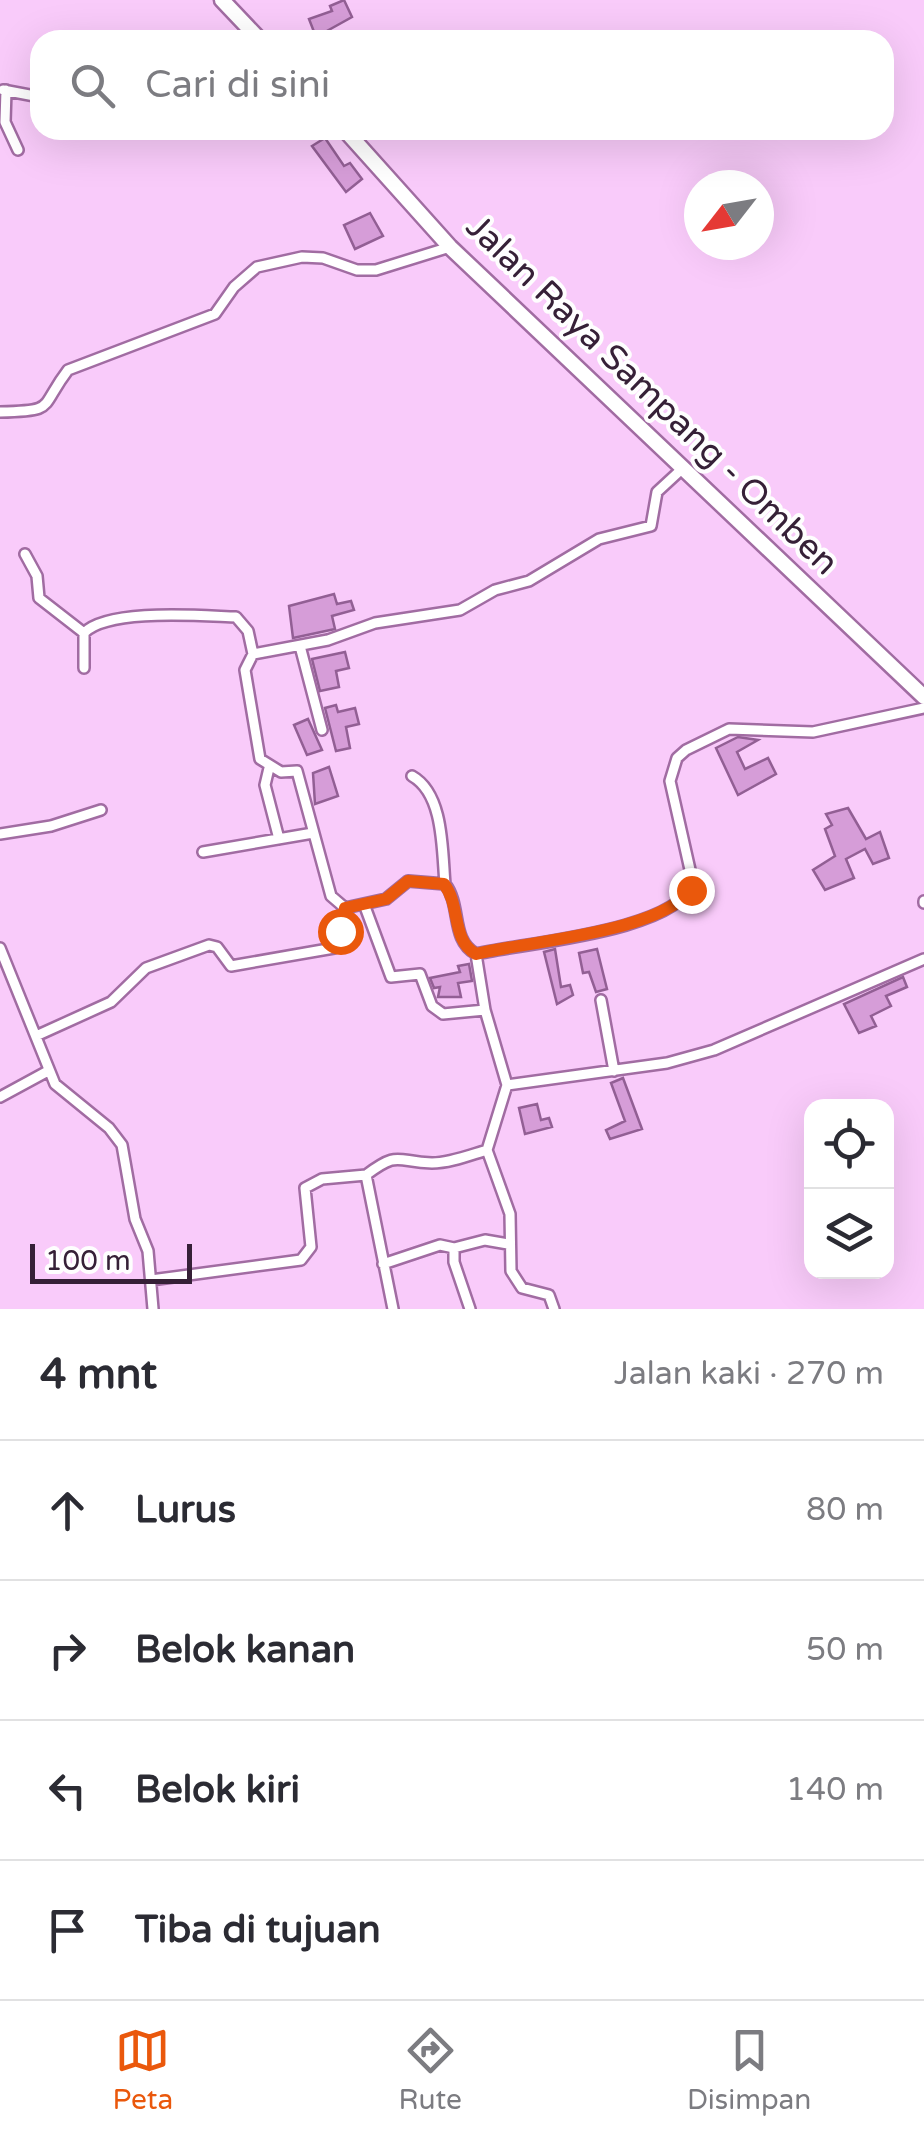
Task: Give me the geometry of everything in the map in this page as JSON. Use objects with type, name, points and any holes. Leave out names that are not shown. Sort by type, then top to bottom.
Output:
[{"type":"main road","points":[[222,0],[250,30]]},
{"type":"main road","name":"Jalan Raya Sampang - Omben","points":[[354,140],[450,247],[924,697]]},
{"type":"street","points":[[18,150],[5,122],[3,90],[30,95]]},
{"type":"street","points":[[0,412],[39,410],[52,400],[68,370],[215,314],[234,287],[258,267],[302,257],[323,258],[357,270],[376,270],[450,247]]},
{"type":"street","points":[[253,654],[354,633],[375,623],[460,610],[495,590],[529,581],[599,539],[651,526],[656,492],[683,468]]},
{"type":"street","points":[[25,554],[37,576],[39,598],[84,633]]},
{"type":"street","points":[[84,668],[84,633],[92,625],[135,618],[236,617],[248,631],[253,654],[245,670],[260,760],[269,768],[298,771],[331,896],[345,908]]},
{"type":"street","points":[[300,646],[322,730]]},
{"type":"street","points":[[476,954],[596,931],[660,912],[684,898],[694,877],[677,825],[670,781],[677,758],[697,743],[728,729],[813,732],[924,708]]},
{"type":"street","points":[[269,768],[265,785],[279,839]]},
{"type":"street","points":[[412,776],[426,784],[434,798],[444,884],[454,901],[460,939],[476,954],[485,1010],[507,1085],[487,1150],[510,1214],[508,1244],[516,1280],[522,1288],[549,1295],[554,1309]]},
{"type":"street","points":[[0,834],[50,826],[101,810]]},
{"type":"street","points":[[202,852],[313,833]]},
{"type":"street","points":[[345,908],[392,896],[408,881],[444,884]]},
{"type":"street","points":[[364,904],[391,977],[420,974],[432,1006],[443,1014],[485,1010]]},
{"type":"street","points":[[36,1036],[111,1002],[146,968],[208,945],[217,947],[231,966],[334,948],[341,938],[345,908]]},
{"type":"street","points":[[0,948],[48,1071],[64,1095],[109,1128],[122,1145],[151,1280],[152,1309]]},
{"type":"street","points":[[507,1085],[614,1070],[714,1050],[924,958]]},
{"type":"street","points":[[602,1000],[614,1070]]},
{"type":"street","points":[[0,1097],[48,1071]]},
{"type":"street","points":[[151,1280],[302,1260],[311,1247],[305,1188],[322,1178],[366,1176],[393,1157],[433,1163],[487,1150]]},
{"type":"street","points":[[366,1176],[393,1309]]},
{"type":"street","points":[[383,1264],[440,1245],[454,1248],[485,1240],[508,1244]]},
{"type":"street","points":[[454,1248],[454,1262],[470,1309]]},
{"type":"building","points":[[344,0],[352,17],[329,30],[313,30],[309,19],[332,11],[330,6]]},
{"type":"building","points":[[326,140],[344,166],[350,163],[362,179],[346,192],[312,146]]},
{"type":"building","points":[[370,213],[383,236],[355,249],[344,225]]},
{"type":"building","points":[[334,594],[337,604],[351,601],[354,610],[332,616],[335,629],[293,638],[289,606]]},
{"type":"building","points":[[345,652],[349,668],[336,671],[339,687],[320,691],[312,659]]},
{"type":"building","points":[[336,705],[338,712],[355,708],[359,724],[346,727],[350,748],[336,751],[325,708]]},
{"type":"building","points":[[308,719],[322,750],[307,755],[294,725]]},
{"type":"building","points":[[738,737],[758,740],[737,752],[745,769],[768,758],[776,774],[738,795],[716,748]]},
{"type":"building","points":[[329,767],[338,796],[315,804],[313,773]]},
{"type":"building","points":[[848,808],[866,839],[880,832],[889,858],[873,864],[865,849],[846,859],[854,878],[825,890],[813,870],[835,856],[825,829],[832,825],[826,814]]},
{"type":"building","points":[[555,949],[561,987],[570,985],[573,995],[557,1004],[544,952]]},
{"type":"building","points":[[597,949],[607,989],[596,992],[589,972],[583,973],[579,953]]},
{"type":"building","points":[[469,964],[472,981],[458,983],[461,997],[438,997],[440,987],[434,988],[430,978],[460,972],[458,966]]},
{"type":"building","points":[[903,977],[907,987],[886,996],[891,1006],[871,1016],[876,1026],[859,1033],[844,1004]]},
{"type":"building","points":[[623,1078],[642,1129],[610,1139],[606,1130],[625,1121],[611,1083]]},
{"type":"building","points":[[537,1104],[541,1120],[549,1118],[552,1127],[525,1134],[519,1108]]},
{"type":"route","points":[[340,931],[345,908],[386,899],[408,881],[444,884],[454,901],[460,939],[476,954],[554,942],[660,912],[691,890]]}]
